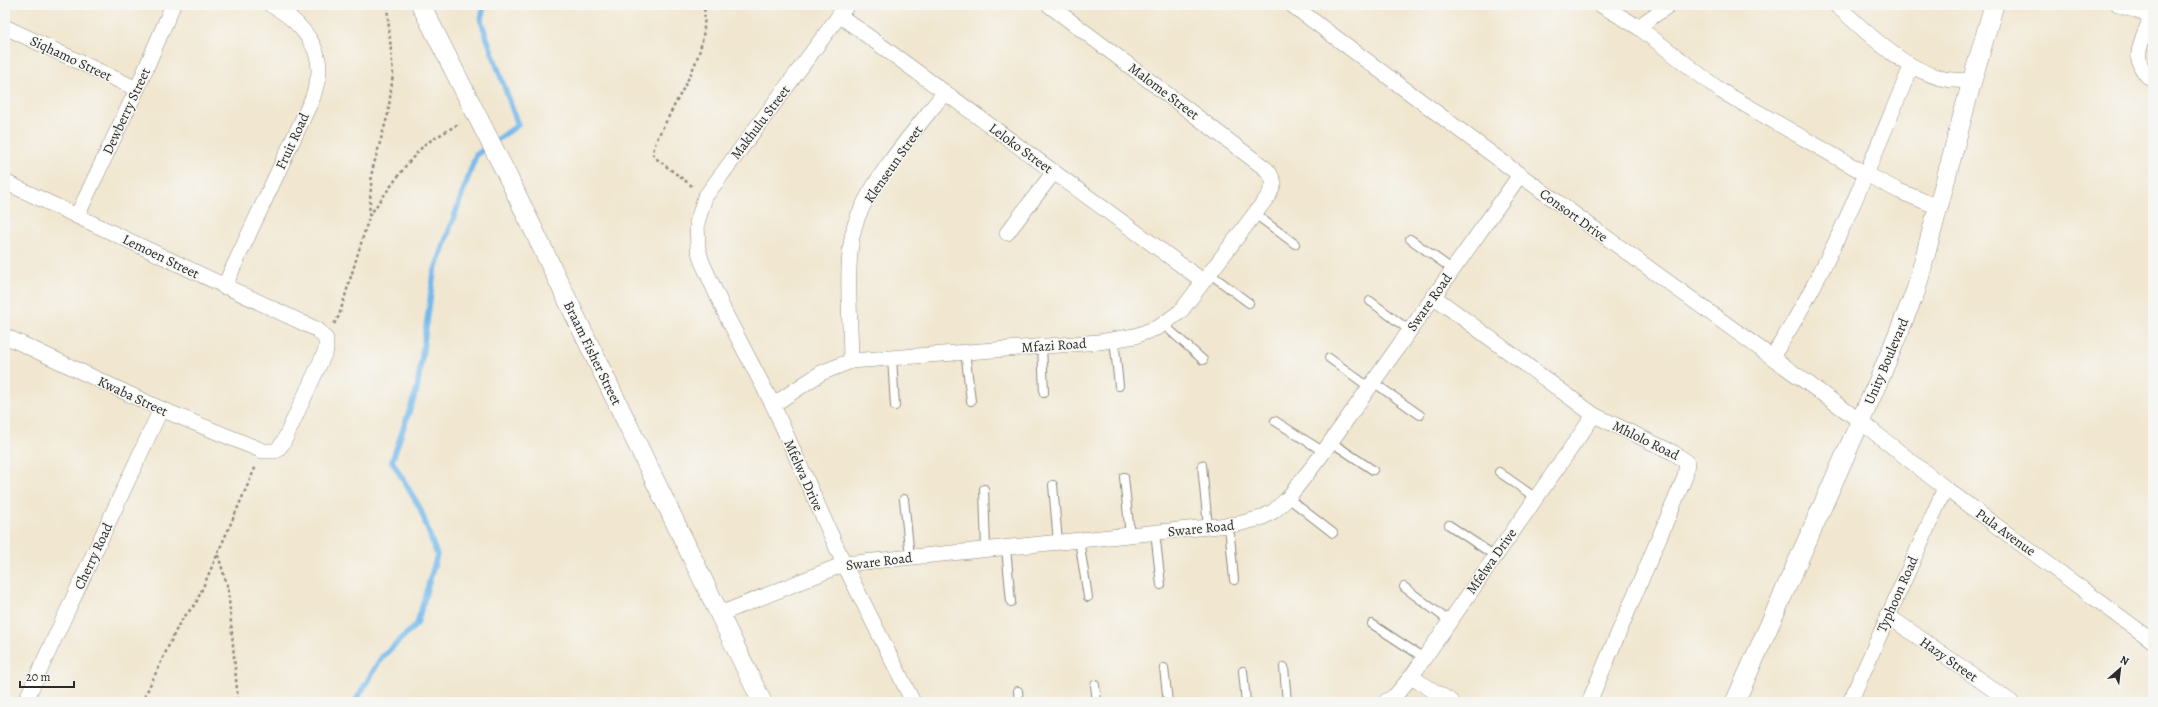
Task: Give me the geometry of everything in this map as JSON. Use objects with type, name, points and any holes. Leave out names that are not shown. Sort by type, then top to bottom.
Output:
[{"type":"street","name":"Dewberry Street","points":[[77,216],[137,89],[173,5]]},
{"type":"street","name":"Fruit Road","points":[[224,287],[313,97],[317,82],[319,69],[316,56],[305,32],[283,12],[270,5]]},
{"type":"street","name":"Braam Fisher Street","points":[[421,5],[477,114],[762,702]]},
{"type":"street","name":"Malome Street","points":[[1049,5],[1266,169],[1274,183]]},
{"type":"street","name":"Consort Drive","points":[[1292,5],[1520,175],[1860,421]]},
{"type":"street","points":[[1601,5],[1638,27],[1721,91],[1866,174],[1899,191],[1938,207]]},
{"type":"street","points":[[1638,27],[1669,5]]},
{"type":"street","points":[[1836,5],[1874,39],[1911,67],[1942,79],[1972,81]]},
{"type":"street","name":"Unity Boulevard","points":[[1736,702],[1916,290],[1994,5]]},
{"type":"street","points":[[2119,5],[2153,14],[2140,47],[2138,58],[2145,74],[2153,81]]},
{"type":"street","name":"Makhulu Street","points":[[698,248],[697,223],[705,197],[843,10]]},
{"type":"street","name":"Leloko Street","points":[[843,10],[945,92],[1054,172],[1206,277]]},
{"type":"street","name":"Siqhamo Street","points":[[5,27],[137,89]]},
{"type":"street","points":[[1772,357],[1805,305],[1866,174],[1911,67]]},
{"type":"street","name":"Klenseun Street","points":[[851,361],[850,268],[856,220],[886,169],[945,92]]},
{"type":"street","points":[[1007,233],[1054,172]]},
{"type":"street","name":"Sware Road","points":[[720,614],[844,564],[1229,525],[1261,518],[1274,511],[1288,498],[1327,447],[1520,175]]},
{"type":"street","name":"Lemoen Street","points":[[5,182],[322,334]]},
{"type":"street","name":"Mfazi Road","points":[[773,405],[821,373],[851,361],[1114,339],[1135,336],[1163,324],[1181,311],[1269,196],[1274,183]]},
{"type":"street","name":"Mfelwa Drive","points":[[698,248],[702,262],[726,315],[773,405],[844,564],[913,702]]},
{"type":"street","name":"Mhlolo Road","points":[[1433,296],[1594,415],[1674,453],[1687,462],[1688,470],[1589,702]]},
{"type":"street","points":[[263,451],[276,451],[284,443],[326,350],[322,334]]},
{"type":"street","name":"Kwaba Street","points":[[5,336],[162,409],[263,451]]},
{"type":"street","name":"Cherry Road","points":[[25,702],[162,409]]},
{"type":"street","name":"Mfelwa Drive","points":[[1385,702],[1395,696],[1411,677],[1594,415]]},
{"type":"street","name":"Pula Avenue","points":[[1860,421],[1945,488],[2153,641]]},
{"type":"street","name":"Typhoon Road","points":[[1850,702],[1887,615],[1945,488]]},
{"type":"street","name":"Hazy Street","points":[[1887,615],[2011,702]]},
{"type":"street","points":[[1411,677],[1452,702]]},
{"type":"lane","points":[[1255,214],[1296,244]]},
{"type":"lane","points":[[1410,239],[1452,269]]},
{"type":"lane","points":[[1206,277],[1249,302]]},
{"type":"lane","points":[[1370,301],[1409,330]]},
{"type":"lane","points":[[1163,324],[1203,360]]},
{"type":"lane","points":[[1114,339],[1119,386]]},
{"type":"lane","points":[[1042,345],[1044,393]]},
{"type":"lane","points":[[965,351],[971,401]]},
{"type":"lane","points":[[892,358],[895,406]]},
{"type":"lane","points":[[1329,358],[1420,415]]},
{"type":"lane","points":[[1275,421],[1373,470]]},
{"type":"lane","points":[[1202,465],[1208,527]]},
{"type":"lane","points":[[1499,472],[1536,498]]},
{"type":"lane","points":[[1124,477],[1130,535]]},
{"type":"lane","points":[[1053,485],[1058,542]]},
{"type":"lane","points":[[984,489],[986,549]]},
{"type":"lane","points":[[1288,498],[1333,533]]},
{"type":"lane","points":[[904,499],[910,557]]},
{"type":"lane","points":[[1229,525],[1234,580]]},
{"type":"lane","points":[[1449,525],[1495,556]]},
{"type":"lane","points":[[1155,532],[1161,585]]},
{"type":"lane","points":[[1079,540],[1088,596]]},
{"type":"lane","points":[[1006,548],[1010,602]]},
{"type":"lane","points":[[1404,587],[1449,621]]},
{"type":"lane","points":[[1372,624],[1424,658]]},
{"type":"lane","points":[[1284,667],[1287,702]]},
{"type":"lane","points":[[1164,668],[1168,702]]},
{"type":"lane","points":[[1243,672],[1246,702]]},
{"type":"lane","points":[[1095,685],[1097,702]]},
{"type":"lane","points":[[1018,691],[1019,702]]},
{"type":"path","points":[[322,334],[339,316],[369,217],[372,172],[388,114],[393,74],[387,5]]},
{"type":"path","points":[[704,5],[706,25],[696,63],[656,143],[653,154],[658,160],[705,197]]},
{"type":"path","points":[[369,217],[407,164],[425,144],[453,126],[477,114]]},
{"type":"path","points":[[142,702],[180,622],[196,603],[263,451]]},
{"type":"path","points":[[218,555],[228,588],[238,702]]},
{"type":"waterway","points":[[355,702],[381,658],[417,624],[437,555],[420,508],[392,461],[417,389],[434,273],[476,155],[518,125],[481,21],[484,5]]}]
